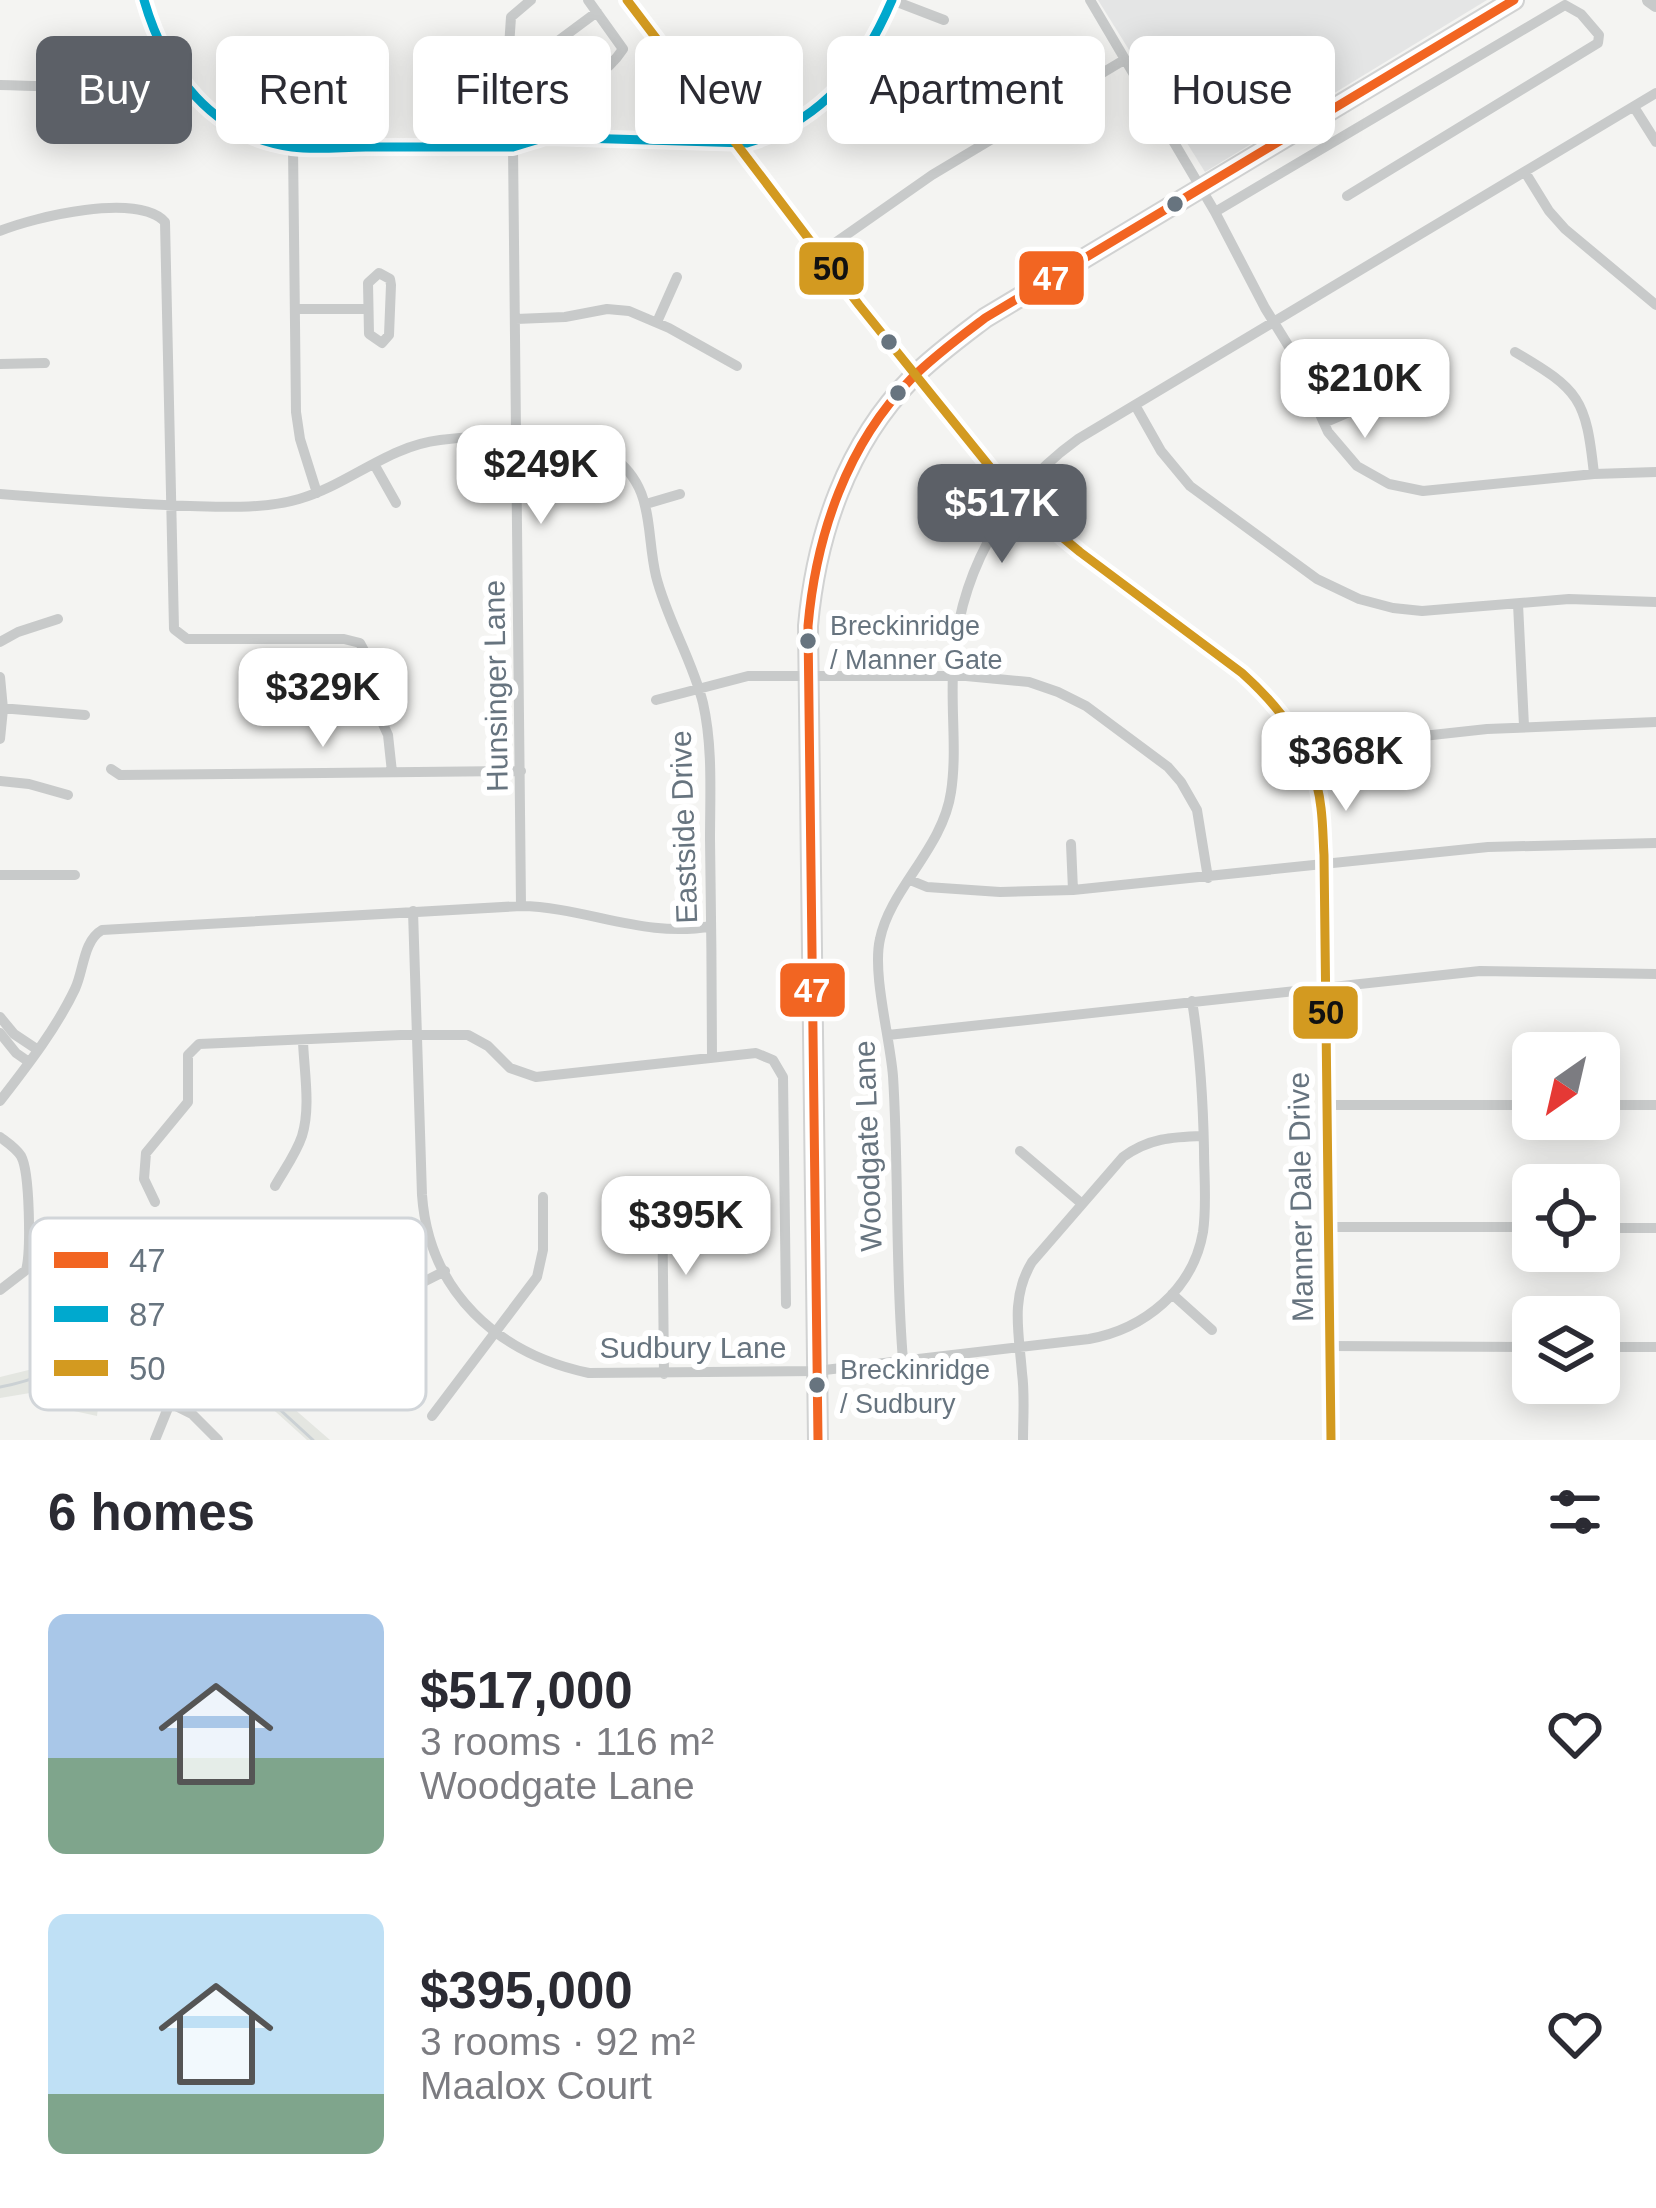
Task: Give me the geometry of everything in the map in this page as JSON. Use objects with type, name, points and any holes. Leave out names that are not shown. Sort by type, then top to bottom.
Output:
[{"type":"main road","points":[[818,1440],[808,626],[814,574],[835,500],[862,445],[898,393],[964,334],[1514,0]]},
{"type":"street","points":[[143,0],[157,36]]},
{"type":"street","points":[[510,36],[511,17],[531,0]]},
{"type":"street","points":[[588,0],[622,50],[611,63]]},
{"type":"street","name":"Manner Dale Drive","points":[[627,0],[654,36]]},
{"type":"street","points":[[803,116],[834,92],[864,57],[892,0],[944,20]]},
{"type":"street","points":[[1090,0],[1215,212],[1324,422],[1339,448],[1357,466],[1399,488],[1438,490],[1656,472]]},
{"type":"street","points":[[1215,212],[1565,5],[1581,14],[1599,35],[1598,43],[1347,196]]},
{"type":"street","points":[[565,36],[597,12]]},
{"type":"street","points":[[819,254],[932,175],[1124,60]]},
{"type":"street","points":[[0,85],[36,85]]},
{"type":"street","name":"Woodgate Lane","points":[[903,1360],[893,1079],[879,945],[886,921],[941,826],[949,802],[952,676],[960,613],[986,544],[1015,498],[1060,452],[1656,93]]},
{"type":"street","points":[[192,96],[220,119],[259,139],[293,147],[513,147],[546,137],[635,139]]},
{"type":"street","points":[[1634,107],[1656,142]]},
{"type":"street","name":"Manner Dale Drive","points":[[736,144],[1015,498],[1242,673],[1267,695],[1304,749],[1318,791],[1324,865],[1331,1440]]},
{"type":"street","points":[[293,147],[296,412],[316,493]]},
{"type":"street","name":"Hunsinger Lane","points":[[513,147],[521,907]]},
{"type":"street","points":[[1525,172],[1565,230],[1656,304]]},
{"type":"street","points":[[0,231],[46,215],[90,210],[153,212],[165,222],[172,622],[178,634],[188,639],[344,639],[360,643],[369,660],[371,698],[388,735],[392,772]]},
{"type":"street","points":[[384,274],[391,285],[389,335],[382,343],[369,334],[367,309],[368,283],[373,276],[384,274]]},
{"type":"street","points":[[657,322],[677,278]]},
{"type":"street","points":[[295,310],[367,309]]},
{"type":"street","points":[[516,319],[618,309],[657,322],[737,366]]},
{"type":"street","points":[[1515,352],[1556,376],[1580,403],[1589,430],[1594,474]]},
{"type":"street","points":[[0,364],[45,363]]},
{"type":"street","points":[[1324,422],[1368,404]]},
{"type":"street","points":[[1135,405],[1160,452],[1190,486],[1335,589],[1376,604],[1422,611],[1593,598],[1656,602]]},
{"type":"street","name":"Eastside Drive","points":[[0,494],[256,506],[316,493],[428,442],[570,438],[615,458],[630,473],[646,504],[660,588],[703,705],[709,752],[712,1057]]},
{"type":"street","points":[[374,464],[396,503]]},
{"type":"street","points":[[646,504],[680,494]]},
{"type":"street","points":[[1518,604],[1524,726]]},
{"type":"street","points":[[0,642],[58,619]]},
{"type":"street","points":[[656,700],[748,676],[952,676],[1029,682],[1086,706],[1181,782],[1197,810],[1208,878]]},
{"type":"street","points":[[0,677],[0,739]]},
{"type":"street","points":[[2,708],[85,715]]},
{"type":"street","points":[[1304,749],[1524,726],[1656,722]]},
{"type":"street","points":[[111,770],[120,775],[521,771]]},
{"type":"street","points":[[0,782],[68,795]]},
{"type":"street","points":[[910,880],[927,887],[963,890],[1073,890],[1519,845],[1656,843]]},
{"type":"street","points":[[1071,844],[1073,890]]},
{"type":"street","points":[[0,875],[75,875]]},
{"type":"street","points":[[0,1100],[77,986],[93,936],[102,930],[521,907],[567,910],[644,926],[711,926]]},
{"type":"street","name":"Sudbury Lane","points":[[413,911],[425,1218]]},
{"type":"street","points":[[888,1035],[1480,971],[1656,974]]},
{"type":"street","name":"Sudbury Lane","points":[[426,1220],[456,1292],[495,1334],[531,1356],[602,1374],[816,1371],[1116,1333],[1143,1320],[1172,1294],[1190,1271],[1202,1240],[1204,1136],[1192,1001]]},
{"type":"street","points":[[0,1017],[14,1034],[38,1050]]},
{"type":"street","points":[[0,1034],[29,1062]]},
{"type":"street","points":[[155,1202],[144,1179],[146,1154],[188,1102],[188,1055],[199,1045],[474,1037],[510,1068],[531,1077],[756,1053],[777,1064],[783,1077],[786,1304]]},
{"type":"street","points":[[275,1186],[304,1131],[303,1040]]},
{"type":"street","points":[[1328,1105],[1512,1105]]},
{"type":"street","points":[[1620,1105],[1656,1105]]},
{"type":"street","points":[[1023,1440],[1017,1302],[1026,1271],[1123,1157],[1138,1146],[1164,1138],[1204,1136]]},
{"type":"street","points":[[0,1137],[17,1151],[26,1167],[28,1246],[26,1270],[0,1291]]},
{"type":"street","points":[[1019,1151],[1081,1204]]},
{"type":"street","points":[[662,1184],[664,1374]]},
{"type":"street","points":[[432,1416],[532,1285],[543,1250],[543,1197]]},
{"type":"street","points":[[1328,1227],[1512,1227]]},
{"type":"street","points":[[1620,1228],[1656,1228]]},
{"type":"street","points":[[426,1281],[445,1271]]},
{"type":"street","points":[[1172,1294],[1212,1330]]},
{"type":"street","points":[[1330,1346],[1512,1347]]},
{"type":"street","points":[[1620,1347],[1656,1347]]},
{"type":"street","points":[[155,1440],[167,1410]]},
{"type":"street","points":[[184,1410],[218,1440]]},
{"type":"shaded area","points":[[1098,0],[1487,0],[1335,93],[1335,36],[1129,36],[1129,50]]},
{"type":"shaded area","points":[[1188,144],[1251,144],[1205,172]]},
{"type":"shaded area","points":[[30,1370],[30,1393],[0,1398],[0,1377]]},
{"type":"shaded area","points":[[274,1410],[295,1410],[330,1440],[307,1440]]},
{"type":"waterway","points":[[0,1387],[30,1379]]},
{"type":"waterway","points":[[280,1410],[313,1440]]},
{"type":"transit line","name":"87","points":[[144,0],[179,76],[216,115],[264,141],[320,148],[513,147],[546,137],[747,143],[797,121],[836,90],[867,49],[892,0]]},
{"type":"transit line","name":"50","points":[[627,0],[859,305],[1015,498],[1242,673],[1283,717],[1304,750],[1318,788],[1324,855],[1331,1440]]},
{"type":"transit line","name":"47","points":[[818,1440],[808,626],[818,558],[853,461],[869,432],[912,378],[985,318],[1514,0]]},
{"type":"place","name":"Breckinridge / Manner Gate","points":[[808,641]]},
{"type":"place","name":"Breckinridge / Sudbury","points":[[817,1385]]}]
